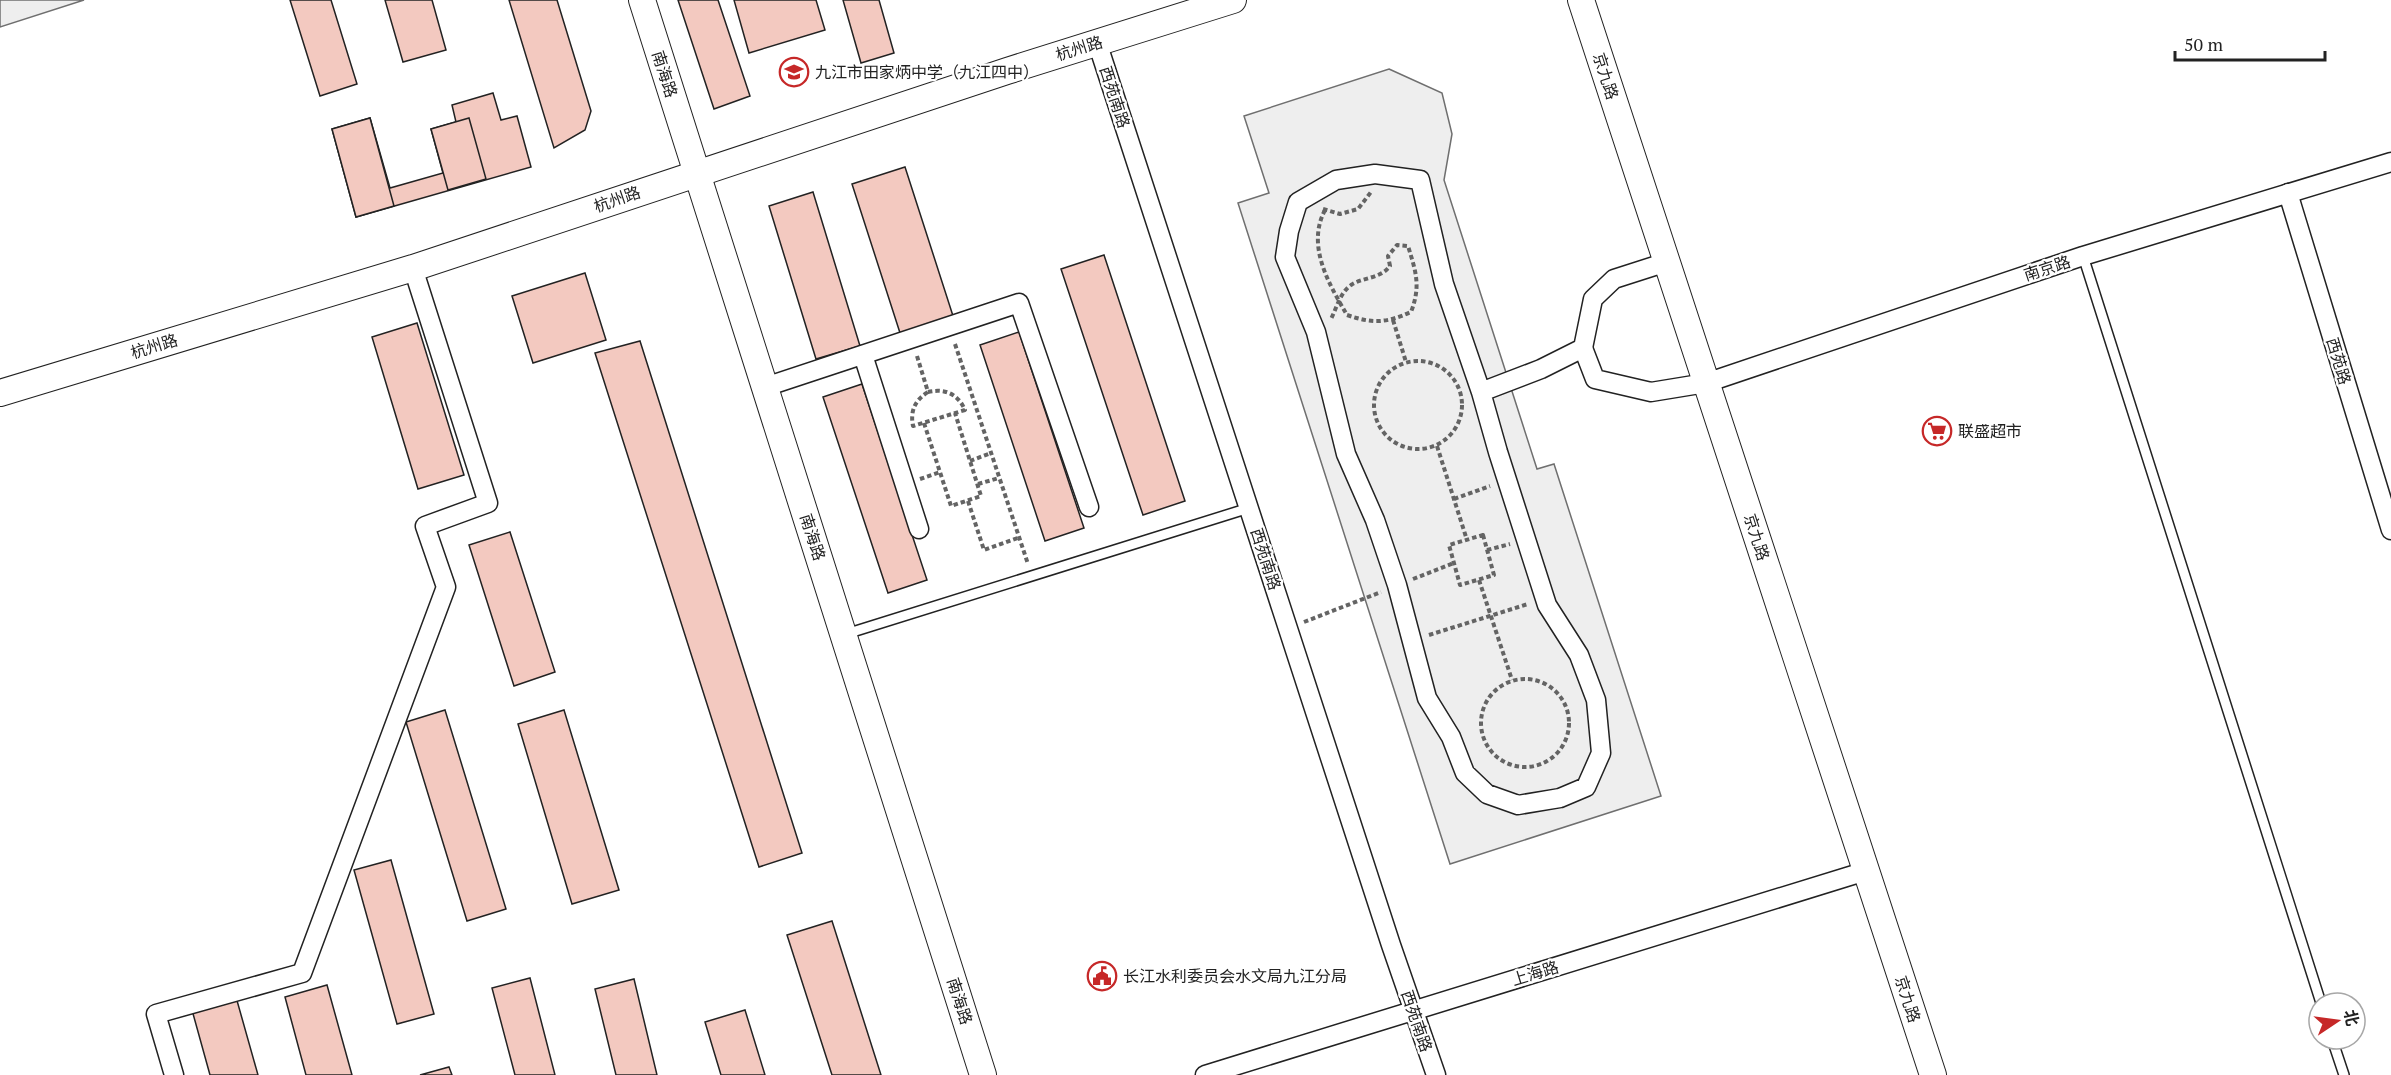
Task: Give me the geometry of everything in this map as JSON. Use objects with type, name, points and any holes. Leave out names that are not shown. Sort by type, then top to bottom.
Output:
[{"type":"main road","name":"南海路","points":[[642,0],[984,1075]]},
{"type":"main road","name":"杭州路","points":[[0,393],[413,268],[1097,42],[1233,0]]},
{"type":"main road","name":"京九路","points":[[1581,0],[1933,1075]]},
{"type":"street","name":"西苑南路","points":[[1097,42],[1436,1075]]},
{"type":"street","name":"南京路","points":[[1582,348],[1595,379],[1651,393],[1707,383],[2083,256],[2391,162]]},
{"type":"street","points":[[1375,174],[1420,180],[1444,284],[1481,392],[1506,479],[1547,605],[1579,655],[1596,700],[1600,753],[1586,787],[1560,798],[1518,805],[1487,794],[1465,773],[1451,737],[1427,698],[1397,585],[1375,520],[1346,454],[1316,332],[1285,257],[1289,231],[1299,202],[1336,180],[1375,174]]},
{"type":"street","name":"西苑路","points":[[2288,193],[2391,530]]},
{"type":"street","points":[[1481,392],[1541,369],[1582,348],[1593,299],[1614,279],[1667,262]]},
{"type":"street","points":[[174,1075],[156,1014],[302,973],[446,587],[425,526],[488,503],[413,268]]},
{"type":"street","points":[[765,387],[1019,303],[1089,507]]},
{"type":"street","points":[[863,355],[919,529]]},
{"type":"street","name":"上海路","points":[[1205,1075],[1866,872]]},
{"type":"lane","points":[[2083,256],[2317,991]]},
{"type":"lane","points":[[844,635],[1249,508]]},
{"type":"lane","points":[[2336,1051],[2344,1075]]},
{"type":"path","points":[[1311,195],[1325,210],[1340,214],[1358,209],[1371,195],[1375,174]]},
{"type":"path","points":[[1316,332],[1331,318],[1339,302],[1343,293],[1352,284],[1385,273],[1390,266],[1388,256],[1397,245],[1408,246],[1417,275],[1417,296],[1411,312],[1393,321],[1368,322],[1347,315],[1339,302],[1323,270],[1318,243],[1318,224],[1325,210]]},
{"type":"path","points":[[1393,321],[1406,362]]},
{"type":"path","points":[[949,326],[1032,576]]},
{"type":"path","points":[[911,339],[928,392]]},
{"type":"path","points":[[1421,360],[1436,364],[1448,372],[1457,384],[1462,398],[1462,412],[1458,426],[1449,438],[1437,446],[1423,450],[1409,449],[1395,443],[1384,434],[1377,422],[1374,407],[1376,393],[1382,379],[1393,369],[1406,362],[1421,360]]},
{"type":"path","points":[[944,391],[957,398],[965,410],[913,426],[911,418],[916,402],[928,392],[944,391]]},
{"type":"path","points":[[924,423],[951,506],[968,501],[981,496],[955,413]]},
{"type":"path","points":[[1437,446],[1467,540]]},
{"type":"path","points":[[970,461],[991,453]]},
{"type":"path","points":[[978,484],[999,478]]},
{"type":"path","points":[[1454,499],[1506,479]]},
{"type":"path","points":[[968,501],[984,550],[1018,538]]},
{"type":"path","points":[[1483,536],[1494,575],[1460,585],[1449,545],[1467,540],[1483,536]]},
{"type":"path","points":[[1288,628],[1454,563]]},
{"type":"path","points":[[1479,580],[1512,680]]},
{"type":"path","points":[[1411,640],[1546,599]]},
{"type":"path","points":[[1527,678],[1542,682],[1555,690],[1564,702],[1569,716],[1564,744],[1555,756],[1543,764],[1529,767],[1515,766],[1502,761],[1491,752],[1483,739],[1480,725],[1482,711],[1488,697],[1499,687],[1512,680],[1527,678]]},
{"type":"shaded area","points":[[0,0],[84,0],[0,27]]},
{"type":"shaded area","points":[[1389,69],[1442,93],[1452,134],[1444,180],[1537,469],[1554,464],[1661,796],[1450,864],[1238,203],[1269,193],[1244,116]]},
{"type":"building","points":[[290,0],[331,0],[357,84],[320,96]]},
{"type":"building","points":[[385,0],[432,0],[446,50],[403,62]]},
{"type":"building","points":[[509,0],[557,0],[591,111],[585,130],[554,148]]},
{"type":"building","points":[[678,0],[718,0],[750,96],[714,109]]},
{"type":"building","points":[[734,0],[816,0],[825,30],[749,53]]},
{"type":"building","points":[[843,0],[879,0],[894,53],[861,63]]},
{"type":"building","points":[[493,93],[501,120],[517,116],[531,167],[356,217],[332,129],[370,118],[390,188],[443,173],[431,129],[456,122],[452,105]]},
{"type":"building","points":[[370,118],[394,206],[356,217],[332,129]]},
{"type":"building","points":[[469,118],[486,179],[448,190],[431,129]]},
{"type":"building","points":[[905,167],[954,319],[901,336],[852,184]]},
{"type":"building","points":[[813,192],[860,346],[816,359],[769,206]]},
{"type":"building","points":[[1104,255],[1185,501],[1143,515],[1061,269]]},
{"type":"building","points":[[585,273],[606,340],[533,363],[512,296]]},
{"type":"building","points":[[417,323],[464,475],[418,489],[372,337]]},
{"type":"building","points":[[1019,332],[1084,528],[1045,541],[980,345]]},
{"type":"building","points":[[640,341],[802,853],[759,867],[595,353]]},
{"type":"building","points":[[862,384],[927,580],[888,593],[823,397]]},
{"type":"building","points":[[510,532],[555,672],[514,686],[469,545]]},
{"type":"building","points":[[445,710],[506,909],[467,921],[406,722]]},
{"type":"building","points":[[564,710],[619,890],[572,904],[518,724]]},
{"type":"building","points":[[391,860],[434,1014],[397,1024],[354,870]]},
{"type":"building","points":[[832,921],[881,1075],[832,1075],[787,935]]},
{"type":"building","points":[[530,978],[555,1075],[515,1075],[492,988]]},
{"type":"building","points":[[634,979],[657,1075],[616,1075],[595,989]]},
{"type":"building","points":[[327,985],[352,1075],[306,1075],[285,997]]},
{"type":"building","points":[[236,997],[258,1075],[210,1075],[192,1010]]},
{"type":"building","points":[[745,1010],[765,1075],[721,1075],[705,1022]]},
{"type":"building","points":[[449,1067],[452,1075],[420,1075]]},
{"type":"place","name":"九江市田家炳中学（九江四中）","points":[[794,72]]},
{"type":"place","name":"联盛超市","points":[[1937,431]]},
{"type":"place","name":"长江水利委员会水文局九江分局","points":[[1102,976]]}]
